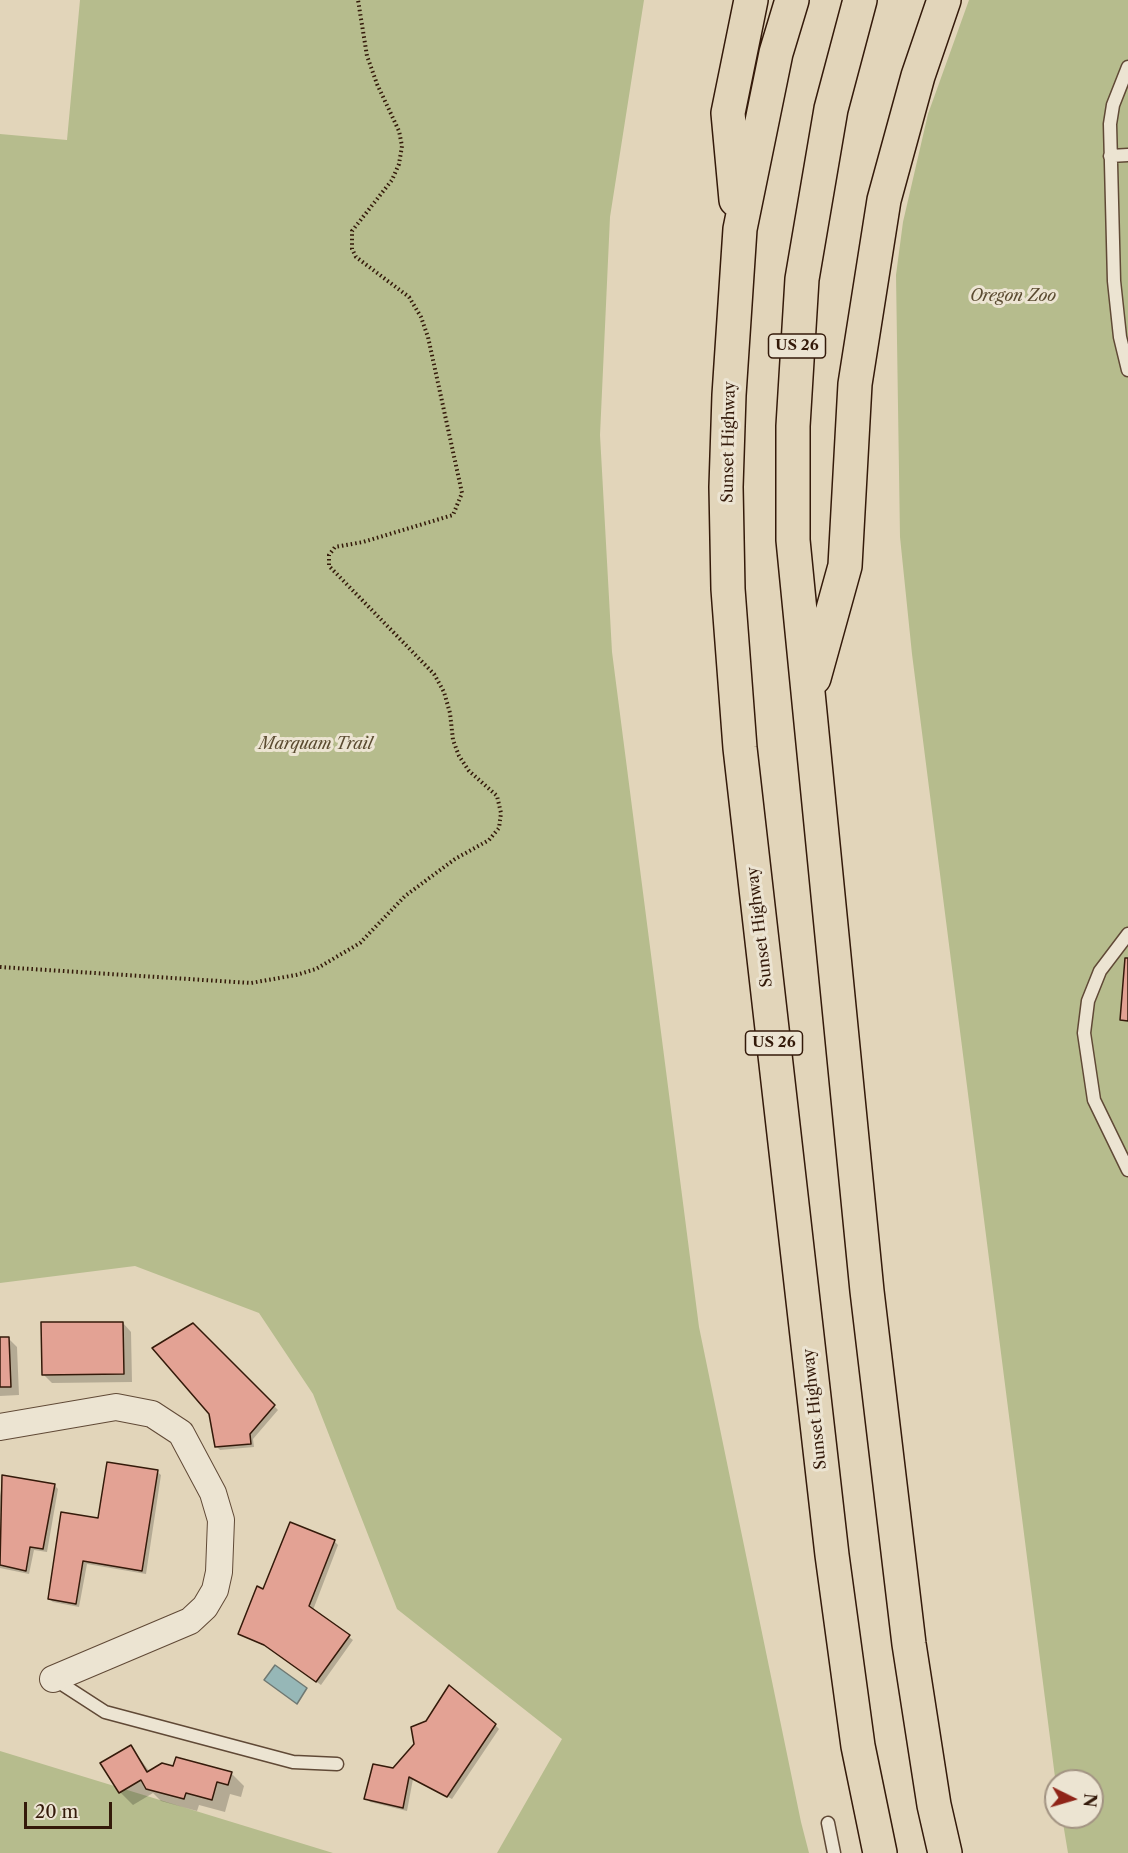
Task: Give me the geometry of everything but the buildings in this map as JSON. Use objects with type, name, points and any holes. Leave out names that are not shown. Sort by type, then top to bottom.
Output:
[{"type":"highway","points":[[740,229],[728,113],[751,0]]},
{"type":"highway","name":"Sunset Highway","points":[[792,0],[776,53],[740,229],[729,395],[726,487],[728,589],[740,748],[832,1555],[858,1746],[880,1853]]},
{"type":"highway","name":"US 26","points":[[860,0],[831,109],[802,279],[793,426],[793,540],[868,1303],[909,1644],[934,1805],[945,1853]]},
{"type":"highway","points":[[809,697],[845,566],[855,384],[884,200],[915,86],[944,0]]},
{"type":"street","points":[[0,1427],[116,1407],[152,1414],[181,1433],[213,1493],[222,1520],[219,1572],[215,1590],[206,1607],[190,1621],[54,1679]]},
{"type":"lane","points":[[1128,67],[1113,105],[1110,156],[1114,280],[1120,337],[1128,370]]},
{"type":"lane","points":[[1110,156],[1128,155]]},
{"type":"lane","points":[[1128,933],[1100,970],[1088,1001],[1084,1033],[1094,1100],[1128,1170]]},
{"type":"lane","points":[[54,1679],[105,1712],[293,1762],[338,1764]]},
{"type":"lane","points":[[828,1823],[834,1853]]},
{"type":"path","points":[[0,967],[251,983],[296,975],[316,969],[360,943],[405,896],[455,859],[495,836],[501,820],[497,796],[469,771],[459,756],[453,740],[450,713],[444,692],[434,674],[329,566],[329,555],[335,547],[363,542],[453,515],[460,501],[462,486],[428,337],[410,297],[396,284],[356,257],[352,249],[352,231],[392,180],[399,164],[402,146],[399,130],[367,57],[358,0]]},
{"type":"green space","name":"Marquam Trail","points":[[80,0],[644,0],[610,217],[600,435],[612,652],[699,1327],[809,1853],[497,1853],[562,1739],[397,1609],[313,1394],[259,1313],[135,1266],[0,1283],[0,134],[67,140]]},
{"type":"green space","name":"Oregon Zoo","points":[[969,0],[1128,0],[1128,1853],[1068,1853],[1064,1829],[1104,1829],[1104,1769],[1054,1769],[912,654],[900,537],[896,275],[903,222],[928,114]]},
{"type":"green space","points":[[0,1751],[333,1853],[0,1853]]},
{"type":"water","points":[[275,1665],[307,1688],[297,1704],[264,1680]]}]
